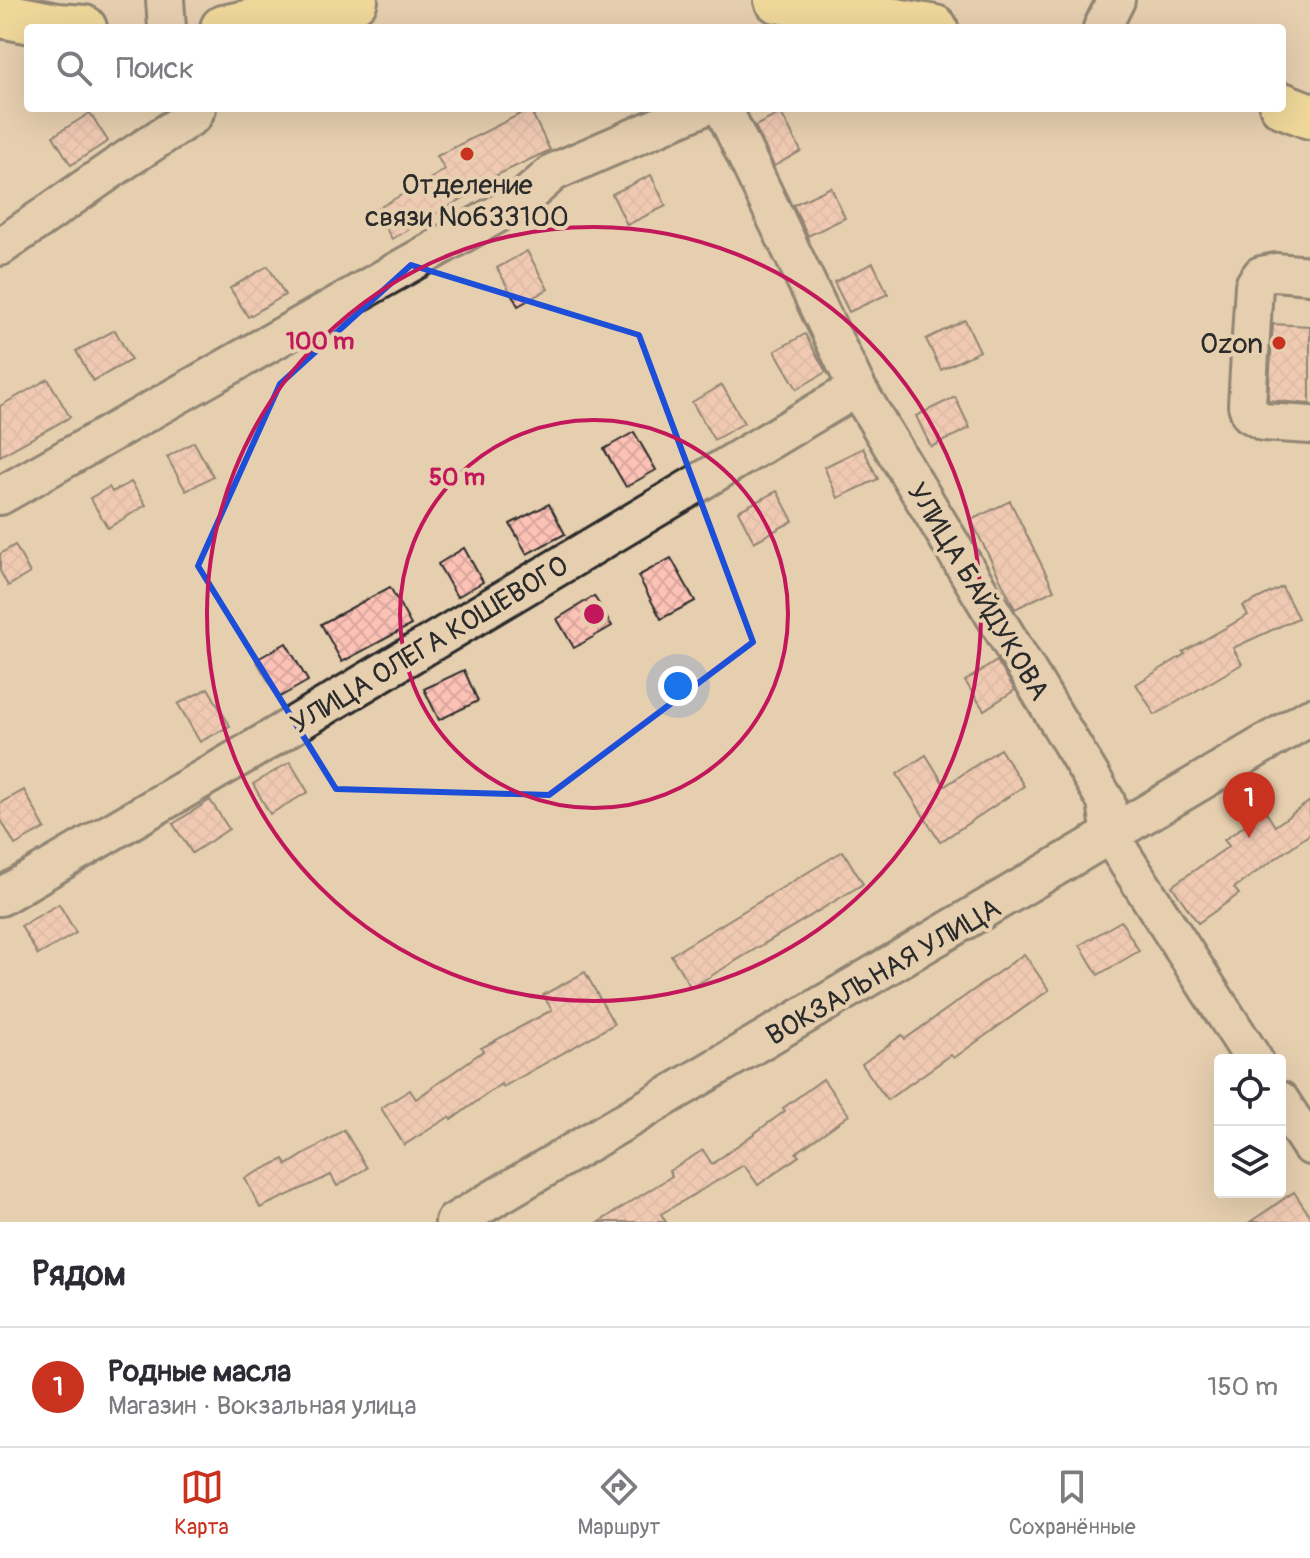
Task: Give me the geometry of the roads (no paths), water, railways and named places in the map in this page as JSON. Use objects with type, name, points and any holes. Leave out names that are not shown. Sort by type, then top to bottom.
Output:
[{"type":"main road","points":[[242,24],[355,0]]},
{"type":"main road","points":[[779,7],[905,24]]},
{"type":"main road","points":[[0,15],[47,24]]},
{"type":"main road","points":[[1286,107],[1310,116]]},
{"type":"street","points":[[165,0],[167,24]]},
{"type":"street","points":[[1104,24],[1116,0]]},
{"type":"street","points":[[0,247],[195,112]]},
{"type":"street","points":[[0,496],[522,200],[554,172],[692,112]]},
{"type":"street","name":"УЛИЦА БАЙДУКОВА","points":[[725,112],[857,388],[1106,801],[1111,837],[1250,1054]]},
{"type":"street","points":[[1309,273],[1275,272],[1261,275],[1254,285],[1247,405],[1250,414],[1264,422],[1310,425]]},
{"type":"street","name":"УЛИЦА ОЛЕГА КОШЕВОГО","points":[[0,897],[857,388]]},
{"type":"street","name":"ВОКЗАЛЬНАЯ УЛИЦА","points":[[454,1222],[1310,717]]},
{"type":"street","points":[[1286,1109],[1310,1146]]},
{"type":"place","name":"Отделение связи №633100","points":[[467,154]]},
{"type":"place","name":"Ozon","points":[[1279,343]]},
{"type":"place","name":"Родные масла","points":[[1249,838]]}]
